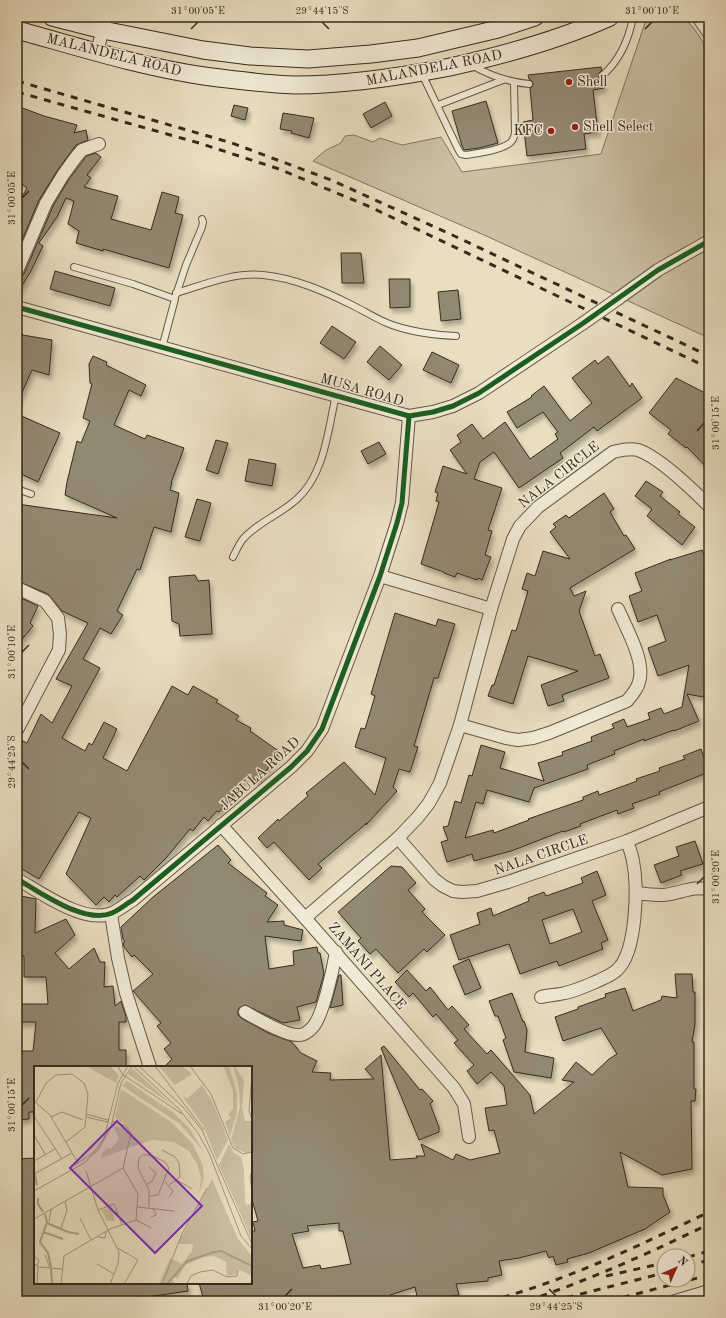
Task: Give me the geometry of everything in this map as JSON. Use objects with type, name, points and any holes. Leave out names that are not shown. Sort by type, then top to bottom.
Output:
[{"type":"main road","name":"MALANDELA ROAD","points":[[52,17],[104,23],[203,50],[250,56],[308,59],[371,54],[418,48],[498,29],[535,17]]},
{"type":"main road","name":"MALANDELA ROAD","points":[[17,30],[147,65],[203,76],[296,85],[358,82],[422,73],[513,52],[610,17]]},
{"type":"street","points":[[698,17],[709,33]]},
{"type":"street","points":[[97,52],[104,23]]},
{"type":"street","points":[[17,270],[46,204],[63,175],[82,150],[99,144]]},
{"type":"street","name":"MUSA ROAD","points":[[17,307],[409,416],[446,408],[479,393],[582,324],[658,270],[709,241]]},
{"type":"street","name":"JABULA ROAD","points":[[111,914],[133,900],[291,767],[307,751],[322,729],[380,576],[397,523],[402,503],[409,416]]},
{"type":"street","name":"NALA CIRCLE","points":[[306,918],[398,838],[429,803],[440,783],[460,724],[491,609],[513,539],[520,526],[538,507],[614,452],[625,449],[638,450],[660,462],[709,506]]},
{"type":"street","points":[[380,576],[491,609]]},
{"type":"street","points":[[17,588],[45,601],[58,618],[60,634],[59,650],[17,730]]},
{"type":"street","points":[[460,724],[506,738],[518,740],[533,738],[549,733],[627,701],[635,692],[641,672],[632,641],[618,609]]},
{"type":"street","name":"NALA CIRCLE","points":[[398,838],[434,879],[453,891],[476,891],[508,882],[627,841],[709,807]]},
{"type":"street","name":"ZAMANI PLACE","points":[[221,825],[306,918],[454,1088],[464,1104],[469,1137]]},
{"type":"street","points":[[541,997],[566,993],[610,975],[619,969],[631,944],[635,916],[636,893],[633,861],[627,841]]},
{"type":"street","points":[[17,879],[70,909],[95,915],[111,914],[118,958],[126,993],[150,1066]]},
{"type":"street","points":[[636,893],[662,895],[694,889],[709,890]]},
{"type":"street","points":[[245,1012],[266,1024],[288,1033],[297,1036],[305,1034],[313,1028],[317,1020],[326,993],[336,952]]},
{"type":"street","points":[[674,1301],[709,1291]]},
{"type":"lane","points":[[602,76],[611,68],[620,56],[629,34],[633,17]]},
{"type":"lane","points":[[467,63],[494,77],[514,83],[529,84]]},
{"type":"lane","points":[[422,73],[461,154],[466,155],[500,148],[508,145],[513,140],[515,133],[514,83]]},
{"type":"lane","points":[[438,106],[503,80]]},
{"type":"lane","points":[[162,348],[186,265],[202,227],[202,219]]},
{"type":"lane","points":[[74,267],[176,296],[221,280],[242,276],[261,275],[278,277],[327,292],[387,323],[427,334],[456,336]]},
{"type":"lane","points":[[233,557],[243,539],[297,498],[309,485],[317,469],[325,445],[336,395]]},
{"type":"lane","points":[[17,489],[31,494]]},
{"type":"shaded area","points":[[671,16],[686,20],[701,38],[709,53],[709,338],[484,235],[313,161],[326,150],[341,143],[345,136],[354,135],[373,142],[380,138],[402,145],[441,137],[462,172],[601,154],[647,17]]},
{"type":"building","points":[[601,67],[602,70],[598,77],[599,79],[603,80],[604,88],[593,90],[598,132],[584,134],[586,149],[527,156],[523,122],[533,120],[530,88],[533,84],[528,75]]},
{"type":"building","points":[[486,101],[498,143],[464,150],[452,111]]},
{"type":"building","points":[[385,102],[392,116],[371,128],[363,114]]},
{"type":"building","points":[[234,105],[248,108],[245,120],[231,116]]},
{"type":"building","points":[[17,106],[44,116],[77,125],[74,133],[86,130],[88,140],[76,145],[57,171],[39,200],[17,252],[17,205],[27,188],[17,180]]},
{"type":"building","points":[[283,113],[314,118],[309,138],[291,133],[292,131],[280,129]]},
{"type":"building","points":[[96,153],[101,157],[87,175],[91,178],[84,187],[118,196],[111,219],[151,230],[162,192],[179,197],[175,213],[183,215],[169,268],[103,249],[103,251],[76,243],[79,231],[68,224],[74,201],[66,198],[57,217],[39,243],[43,246],[31,271],[17,294],[17,278],[24,274],[53,206],[69,179],[86,156]]},
{"type":"building","points":[[341,253],[361,253],[364,283],[342,283]]},
{"type":"building","points":[[55,271],[115,288],[110,306],[50,289]]},
{"type":"building","points":[[389,279],[410,279],[410,307],[390,308]]},
{"type":"building","points":[[458,290],[461,319],[441,321],[438,292]]},
{"type":"building","points":[[332,326],[356,342],[344,359],[320,343]]},
{"type":"building","points":[[17,334],[52,340],[49,375],[32,370],[17,404]]},
{"type":"building","points":[[380,346],[402,365],[389,380],[367,362]]},
{"type":"building","points":[[432,352],[459,365],[451,383],[423,370]]},
{"type":"building","points":[[93,356],[107,362],[106,365],[146,385],[141,396],[129,390],[114,425],[145,439],[147,435],[184,448],[171,483],[170,490],[179,493],[171,532],[154,527],[140,570],[137,569],[117,611],[123,615],[111,634],[100,628],[83,659],[100,668],[62,738],[85,751],[89,743],[92,745],[104,722],[117,729],[103,758],[127,771],[172,686],[188,695],[193,686],[218,700],[216,702],[239,716],[236,720],[251,728],[250,731],[280,752],[258,782],[248,775],[238,787],[231,799],[219,812],[217,811],[208,821],[204,817],[193,831],[190,829],[166,858],[144,880],[140,876],[117,897],[115,895],[109,902],[104,897],[96,905],[66,874],[91,818],[79,812],[39,879],[17,866],[17,738],[27,743],[41,714],[52,723],[72,686],[56,679],[88,623],[62,611],[48,594],[17,581],[17,504],[117,518],[65,495],[77,441],[81,443],[90,421],[83,418],[92,384],[90,383],[89,364]]},
{"type":"building","points":[[608,356],[630,387],[632,383],[642,398],[597,431],[594,427],[560,453],[563,458],[519,488],[494,452],[480,462],[474,479],[502,488],[488,530],[492,531],[485,555],[491,557],[482,580],[478,578],[477,580],[457,573],[455,577],[421,564],[439,502],[436,501],[438,493],[435,492],[443,466],[467,474],[450,450],[461,442],[457,435],[472,424],[483,439],[505,422],[530,459],[558,439],[555,434],[558,432],[543,412],[517,428],[507,412],[532,397],[531,396],[544,386],[570,421],[592,403],[572,378],[595,360],[598,364]]},
{"type":"building","points":[[676,378],[709,395],[709,434],[704,441],[709,447],[709,470],[687,447],[686,448],[668,434],[671,430],[649,413]]},
{"type":"building","points":[[17,414],[60,433],[38,482],[17,472]]},
{"type":"building","points":[[216,440],[228,443],[218,474],[206,470]]},
{"type":"building","points":[[379,442],[386,454],[368,464],[361,451]]},
{"type":"building","points":[[249,459],[276,464],[272,486],[245,481]]},
{"type":"building","points":[[646,481],[663,492],[660,496],[680,512],[678,514],[695,527],[682,545],[647,516],[652,509],[635,496]]},
{"type":"building","points":[[604,493],[614,509],[610,512],[624,536],[626,535],[635,549],[570,588],[574,596],[586,591],[579,611],[595,656],[600,654],[609,678],[562,695],[564,701],[548,706],[541,685],[578,671],[528,656],[513,704],[488,696],[492,685],[494,685],[512,630],[516,631],[528,591],[522,589],[527,573],[535,576],[543,551],[570,559],[550,532],[556,527],[553,524],[566,515],[569,518]]},
{"type":"building","points":[[197,499],[211,503],[200,541],[185,537]]},
{"type":"building","points":[[702,550],[709,569],[709,698],[687,694],[699,721],[644,741],[644,739],[614,751],[615,754],[587,765],[588,769],[534,788],[529,802],[487,790],[483,804],[476,802],[465,838],[493,830],[494,833],[529,820],[528,819],[583,800],[583,797],[598,791],[599,795],[637,781],[636,779],[660,771],[659,768],[685,759],[683,756],[701,749],[709,772],[659,792],[660,794],[632,804],[634,808],[618,814],[617,810],[580,824],[581,826],[564,832],[563,831],[511,851],[474,861],[472,854],[447,862],[441,842],[448,840],[443,827],[448,826],[455,801],[461,803],[469,775],[472,776],[481,745],[505,752],[500,768],[544,781],[538,763],[563,755],[562,752],[592,741],[591,737],[614,728],[612,724],[624,719],[627,727],[650,719],[648,713],[661,708],[664,714],[682,707],[689,665],[658,676],[648,648],[666,641],[657,615],[638,622],[629,596],[642,591],[635,573],[671,559],[670,560]]},
{"type":"building","points":[[195,575],[198,581],[209,580],[212,634],[180,636],[179,624],[172,621],[169,577]]},
{"type":"building","points":[[17,596],[38,606],[30,623],[33,626],[24,636],[17,650]]},
{"type":"building","points":[[395,613],[436,626],[438,619],[455,624],[438,678],[434,678],[414,746],[418,747],[410,772],[399,769],[393,787],[397,791],[366,825],[367,823],[318,864],[322,868],[309,880],[274,842],[267,848],[258,838],[278,819],[279,821],[308,796],[306,793],[344,762],[375,795],[386,758],[355,747],[361,728],[365,729],[375,696],[371,694]]},
{"type":"building","points":[[695,841],[703,864],[680,871],[682,875],[661,883],[654,865],[679,856],[676,847]]},
{"type":"building","points":[[218,845],[231,860],[228,863],[267,893],[265,896],[278,905],[267,922],[284,921],[284,925],[303,930],[301,941],[265,936],[269,969],[294,965],[293,951],[317,947],[318,953],[320,953],[324,974],[316,1002],[297,1007],[300,1020],[283,1023],[245,1005],[239,1008],[238,1015],[268,1033],[292,1042],[301,1053],[317,1061],[312,1072],[331,1073],[330,1080],[374,1079],[365,1069],[381,1055],[390,1160],[425,1156],[421,1144],[453,1160],[456,1154],[470,1160],[500,1153],[494,1130],[489,1131],[485,1108],[507,1105],[504,1086],[491,1072],[477,1084],[467,1071],[474,1065],[454,1043],[458,1040],[436,1014],[433,1017],[413,993],[409,997],[395,982],[407,970],[426,991],[430,987],[448,1010],[452,1006],[469,1025],[464,1029],[487,1054],[491,1050],[530,1095],[534,1114],[574,1082],[562,1080],[576,1062],[592,1075],[609,1059],[617,1054],[601,1028],[563,1041],[555,1017],[606,997],[605,994],[625,988],[633,1011],[661,1000],[662,996],[677,998],[675,974],[692,974],[693,992],[695,992],[695,1024],[692,1042],[694,1042],[694,1089],[696,1089],[695,1101],[691,1101],[692,1169],[662,1175],[620,1152],[628,1187],[663,1188],[663,1195],[670,1212],[645,1229],[589,1253],[567,1259],[568,1262],[556,1265],[553,1256],[549,1258],[546,1251],[519,1258],[499,1261],[502,1275],[488,1278],[488,1281],[456,1284],[459,1295],[418,1301],[415,1287],[390,1295],[391,1301],[207,1301],[203,1297],[199,1284],[252,1284],[252,1231],[255,1231],[253,1222],[258,1221],[252,1200],[252,1066],[165,1066],[172,1059],[164,1049],[171,1043],[157,1026],[161,1023],[133,991],[153,974],[134,955],[132,957],[124,947],[123,943],[125,942],[121,927],[153,897]],"holes":[[[339,1223],[339,1231],[343,1231],[351,1264],[321,1269],[320,1265],[303,1268],[292,1234],[309,1231],[307,1226]]]},
{"type":"building","points":[[391,866],[402,867],[416,883],[408,890],[425,909],[422,912],[445,935],[427,952],[424,949],[398,973],[376,949],[370,954],[358,941],[361,938],[338,912]]},
{"type":"building","points":[[597,871],[606,895],[592,901],[608,940],[601,943],[603,949],[559,966],[557,961],[520,974],[509,944],[459,960],[450,935],[480,924],[477,913],[491,908],[493,916],[529,901],[528,898],[544,892],[546,896],[583,883],[581,878]],"holes":[[[573,909],[582,932],[550,944],[542,920]]]},
{"type":"building","points":[[21,896],[36,899],[35,933],[66,919],[75,935],[55,953],[69,969],[94,948],[100,962],[105,962],[104,987],[113,986],[115,1006],[121,1001],[126,1017],[126,1022],[119,1022],[119,1050],[126,1050],[126,1066],[34,1066],[34,1112],[29,1112],[29,1119],[17,1120],[17,1079],[21,1079],[21,1051],[33,1051],[36,1022],[17,1022],[17,1004],[48,1004],[46,977],[24,977],[24,956],[17,955],[17,911]]},
{"type":"building","points":[[469,959],[481,988],[465,995],[453,966]]},
{"type":"building","points":[[339,975],[341,975],[343,1005],[330,1008]]},
{"type":"building","points":[[512,993],[527,1030],[525,1052],[554,1058],[551,1078],[514,1072],[503,1040],[506,1038],[498,1016],[495,1016],[489,1001]]},
{"type":"building","points":[[384,1046],[420,1090],[422,1089],[433,1101],[430,1104],[439,1127],[439,1132],[419,1140],[381,1048]]},
{"type":"building","points":[[34,1158],[34,1284],[187,1284],[188,1291],[126,1301],[17,1301],[17,1159]]},
{"type":"railway","points":[[17,81],[232,143],[331,180],[448,233],[709,356]]},
{"type":"railway","points":[[17,92],[199,143],[279,169],[368,206],[709,368]]},
{"type":"railway","points":[[489,1301],[518,1293],[574,1273],[628,1250],[709,1212]]},
{"type":"railway","points":[[527,1301],[619,1266],[709,1224]]},
{"type":"railway","points":[[696,1255],[709,1251]]},
{"type":"railway","points":[[696,1264],[709,1260]]},
{"type":"railway","points":[[606,1276],[656,1265]]},
{"type":"railway","points":[[553,1301],[656,1275]]},
{"type":"railway","points":[[609,1301],[709,1275]]},
{"type":"cycle path","points":[[17,307],[409,416],[433,412],[453,406],[479,393],[582,324],[658,270],[709,241]]},
{"type":"cycle path","points":[[17,879],[50,899],[76,911],[89,915],[101,916],[112,913],[133,900],[291,767],[307,751],[322,729],[380,576],[397,523],[402,503],[409,416]]},
{"type":"place","name":"Shell","points":[[569,82]]},
{"type":"place","name":"Shell Select","points":[[575,127]]},
{"type":"place","name":"KFC","points":[[551,131]]}]
